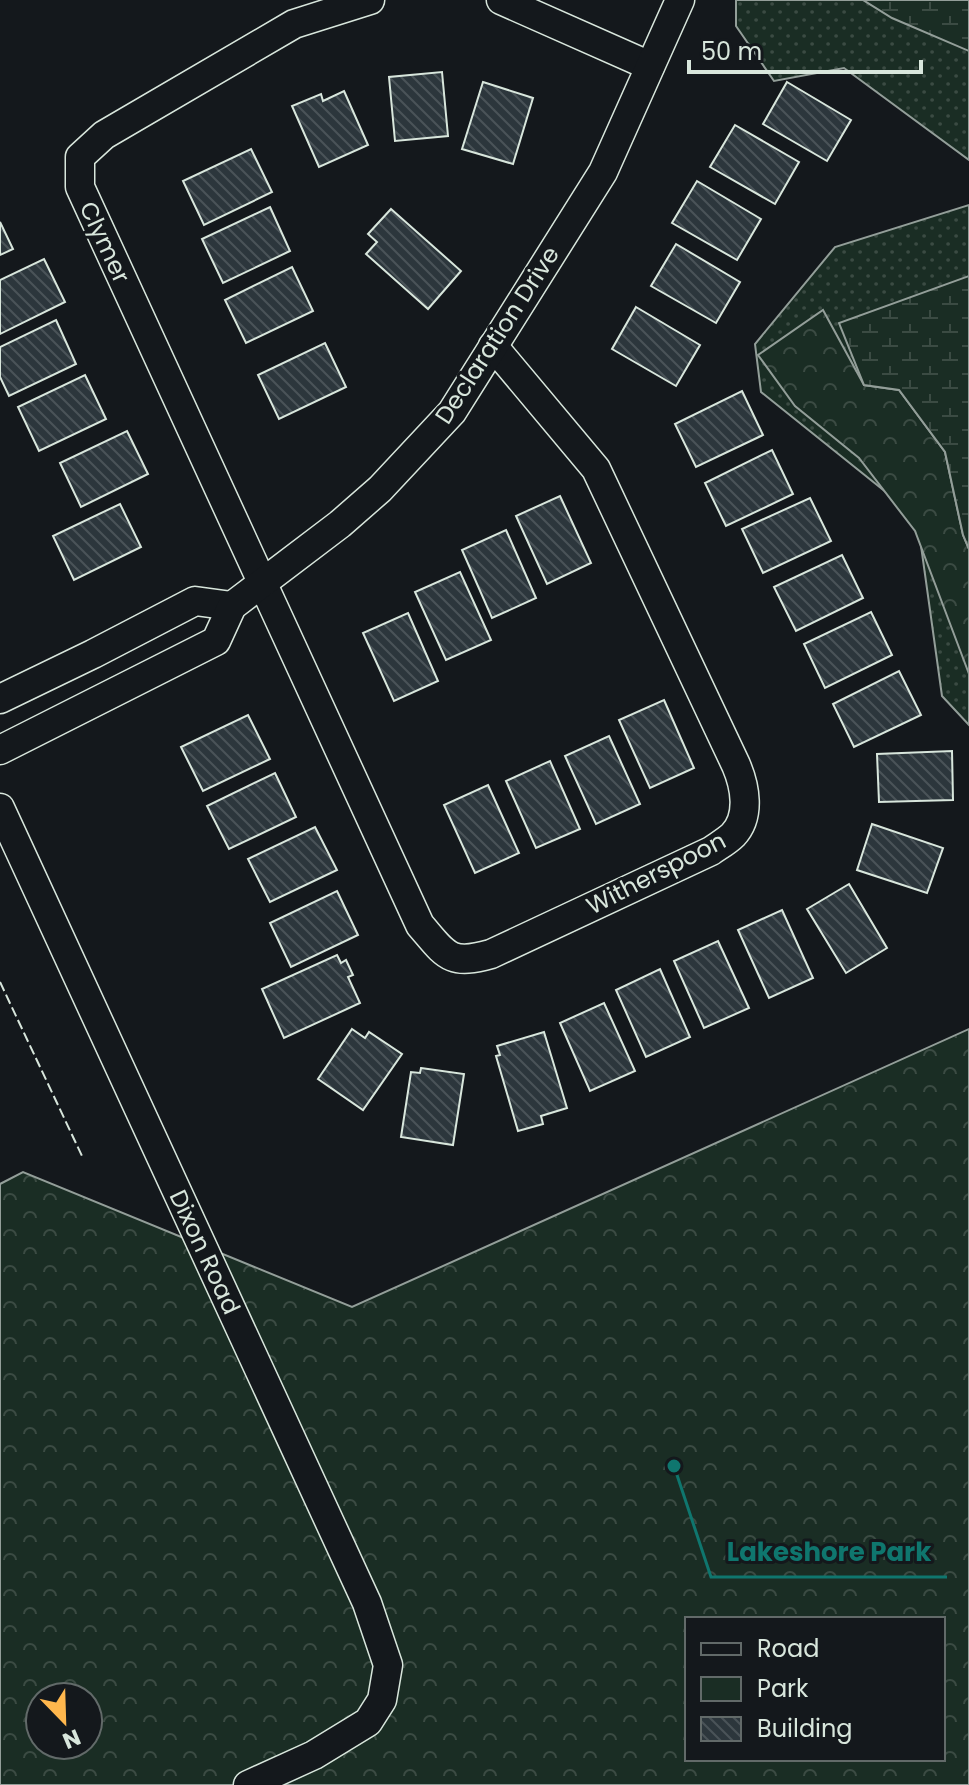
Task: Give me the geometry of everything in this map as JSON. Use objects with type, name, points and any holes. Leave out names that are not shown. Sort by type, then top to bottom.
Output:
[{"type":"street","name":"Clymer","points":[[262,583],[80,187],[80,157],[104,135],[294,24],[370,0]]},
{"type":"street","points":[[501,0],[650,66]]},
{"type":"street","name":"Declaration Drive","points":[[0,750],[216,641],[232,606],[340,524],[380,489],[452,412],[603,172],[680,0]]},
{"type":"street","name":"Witherspoon","points":[[262,583],[420,925],[454,960],[471,960],[491,954],[711,851],[734,834],[744,809],[745,786],[596,469],[493,346]]},
{"type":"street","points":[[0,699],[195,601],[232,606]]},
{"type":"street","points":[[93,654],[113,695]]},
{"type":"street","name":"Dixon Road","points":[[0,808],[367,1603],[388,1665],[382,1700],[368,1722],[314,1755],[248,1785]]},
{"type":"green space","points":[[736,0],[969,0],[969,160],[844,68],[774,81],[736,26]]},
{"type":"green space","points":[[863,0],[969,0],[969,51],[892,18]]},
{"type":"green space","points":[[969,205],[969,725],[942,696],[917,517],[761,392],[755,344],[835,247]]},
{"type":"green space","points":[[969,276],[969,549],[963,535],[945,452],[899,390],[864,385],[839,323]]},
{"type":"green space","points":[[823,310],[864,385],[899,390],[945,452],[963,535],[969,549],[969,674],[915,531],[859,458],[795,406],[758,355]]},
{"type":"green space","points":[[969,1029],[969,1785],[0,1785],[0,1184],[23,1172],[352,1307]]},
{"type":"building","points":[[442,72],[448,136],[395,141],[389,77]]},
{"type":"building","points":[[483,82],[533,98],[513,164],[462,149]]},
{"type":"building","points":[[787,82],[851,120],[827,161],[763,124]]},
{"type":"building","points":[[344,91],[368,145],[319,167],[292,106],[321,94],[323,101]]},
{"type":"building","points":[[735,125],[799,162],[775,204],[710,167]]},
{"type":"building","points":[[251,149],[272,192],[204,225],[183,181]]},
{"type":"building","points":[[697,181],[761,219],[737,260],[672,223]]},
{"type":"building","points":[[270,207],[290,251],[223,283],[202,239]]},
{"type":"building","points":[[391,209],[461,271],[428,309],[366,254],[377,242],[368,234]]},
{"type":"building","points":[[0,222],[13,249],[0,255]]},
{"type":"building","points":[[676,244],[740,282],[716,323],[651,286]]},
{"type":"building","points":[[44,259],[65,302],[0,334],[0,280]]},
{"type":"building","points":[[292,267],[313,311],[246,343],[225,300]]},
{"type":"building","points":[[636,307],[700,345],[676,386],[612,349]]},
{"type":"building","points":[[56,320],[76,364],[9,396],[0,377],[0,347]]},
{"type":"building","points":[[325,343],[346,387],[279,419],[258,375]]},
{"type":"building","points":[[85,375],[106,419],[39,451],[18,407]]},
{"type":"building","points":[[742,391],[763,435],[696,467],[675,424]]},
{"type":"building","points":[[127,431],[148,474],[81,507],[60,463]]},
{"type":"building","points":[[772,450],[793,494],[726,526],[705,483]]},
{"type":"building","points":[[560,496],[591,563],[547,584],[516,516]]},
{"type":"building","points":[[810,498],[831,541],[763,573],[742,529]]},
{"type":"building","points":[[120,504],[141,547],[74,580],[53,536]]},
{"type":"building","points":[[506,530],[536,598],[492,618],[462,550]]},
{"type":"building","points":[[842,555],[863,598],[796,631],[774,587]]},
{"type":"building","points":[[460,572],[491,640],[446,660],[415,592]]},
{"type":"building","points":[[871,612],[892,655],[825,688],[804,644]]},
{"type":"building","points":[[408,613],[438,681],[394,701],[363,633]]},
{"type":"building","points":[[899,671],[921,715],[854,747],[833,704]]},
{"type":"building","points":[[664,700],[694,768],[650,788],[619,720]]},
{"type":"building","points":[[248,715],[270,759],[203,791],[181,747]]},
{"type":"building","points":[[609,736],[640,804],[596,824],[565,756]]},
{"type":"building","points":[[952,751],[953,800],[879,802],[877,754]]},
{"type":"building","points":[[550,761],[580,829],[536,848],[506,781]]},
{"type":"building","points":[[275,773],[296,817],[229,849],[207,806]]},
{"type":"building","points":[[488,785],[519,853],[475,873],[444,805]]},
{"type":"building","points":[[872,824],[943,848],[927,893],[857,870]]},
{"type":"building","points":[[315,827],[337,870],[270,902],[248,859]]},
{"type":"building","points":[[849,884],[887,948],[846,973],[807,909]]},
{"type":"building","points":[[337,891],[358,935],[291,967],[270,923]]},
{"type":"building","points":[[782,910],[813,978],[769,998],[738,930]]},
{"type":"building","points":[[718,941],[749,1008],[704,1028],[674,961]]},
{"type":"building","points":[[337,955],[341,963],[346,960],[353,975],[348,977],[360,1003],[284,1038],[262,989]]},
{"type":"building","points":[[660,969],[690,1037],[646,1057],[616,990]]},
{"type":"building","points":[[604,1003],[635,1071],[590,1091],[560,1023]]},
{"type":"building","points":[[352,1029],[365,1038],[369,1032],[402,1054],[363,1110],[318,1079]]},
{"type":"building","points":[[544,1032],[567,1108],[541,1116],[543,1124],[518,1131],[496,1056],[500,1055],[497,1046]]},
{"type":"building","points":[[421,1068],[464,1074],[453,1145],[401,1137],[411,1072],[420,1073]]},
{"type":"fence","points":[[0,982],[82,1156]]},
{"type":"place","name":"Lakeshore Park","points":[[674,1466]]}]
